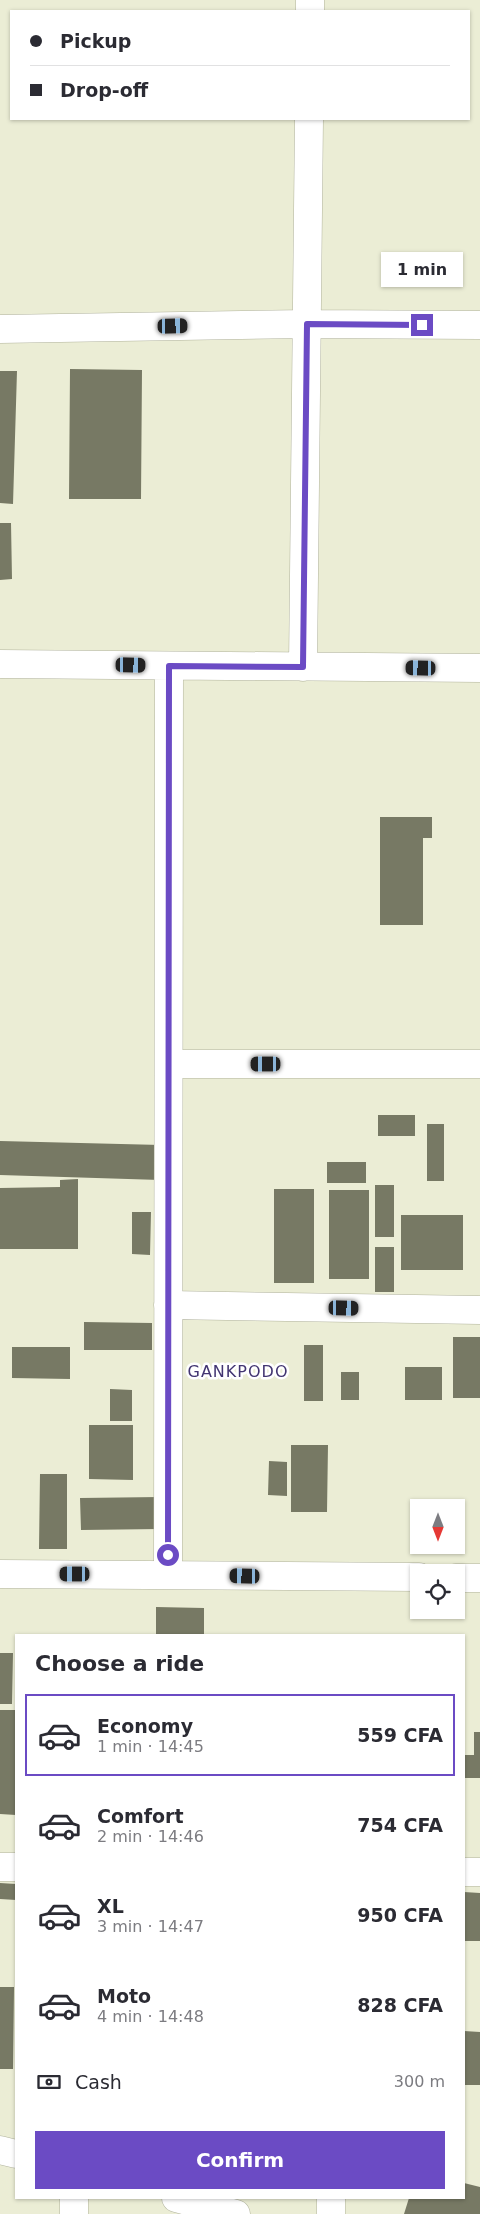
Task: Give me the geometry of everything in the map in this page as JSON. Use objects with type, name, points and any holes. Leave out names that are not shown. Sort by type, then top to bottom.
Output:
[{"type":"street","points":[[303,667],[309,120]]},
{"type":"street","points":[[0,329],[307,324],[480,325]]},
{"type":"street","points":[[0,664],[480,668]]},
{"type":"street","points":[[168,1575],[169,666]]},
{"type":"street","points":[[169,1064],[480,1064]]},
{"type":"street","points":[[168,1305],[480,1310]]},
{"type":"street","points":[[0,1574],[410,1577]]},
{"type":"street","points":[[465,1578],[480,1578]]},
{"type":"street","points":[[0,1867],[15,1867]]},
{"type":"street","points":[[465,1872],[480,1872]]},
{"type":"street","points":[[0,2150],[15,2154]]},
{"type":"street","points":[[74,2199],[74,2214]]},
{"type":"street","points":[[180,2199],[236,2214]]},
{"type":"street","points":[[331,2199],[331,2214]]},
{"type":"building","points":[[70,369],[142,370],[141,499],[69,499]]},
{"type":"building","points":[[0,371],[17,371],[13,504],[0,503]]},
{"type":"building","points":[[0,523],[11,523],[12,579],[0,580]]},
{"type":"building","points":[[380,817],[432,817],[432,838],[423,838],[423,925],[380,925]]},
{"type":"building","points":[[378,1115],[415,1115],[415,1136],[378,1136]]},
{"type":"building","points":[[427,1124],[444,1124],[444,1181],[427,1181]]},
{"type":"building","points":[[0,1141],[161,1145],[160,1180],[0,1175]]},
{"type":"building","points":[[327,1162],[366,1162],[366,1183],[327,1183]]},
{"type":"building","points":[[78,1179],[78,1249],[0,1249],[0,1188],[60,1187],[60,1180]]},
{"type":"building","points":[[375,1185],[394,1185],[394,1237],[375,1237]]},
{"type":"building","points":[[274,1189],[314,1189],[314,1283],[274,1283]]},
{"type":"building","points":[[329,1190],[369,1190],[369,1279],[329,1279]]},
{"type":"building","points":[[132,1212],[151,1212],[150,1255],[132,1254]]},
{"type":"building","points":[[401,1215],[463,1215],[463,1270],[401,1270]]},
{"type":"building","points":[[375,1247],[394,1247],[394,1292],[375,1292]]},
{"type":"building","points":[[84,1322],[152,1323],[152,1350],[84,1350]]},
{"type":"building","points":[[453,1337],[480,1337],[480,1398],[453,1398]]},
{"type":"building","points":[[304,1345],[323,1345],[323,1401],[304,1401]]},
{"type":"building","points":[[12,1347],[70,1347],[70,1379],[12,1378]]},
{"type":"building","points":[[405,1367],[442,1367],[442,1400],[405,1400]]},
{"type":"building","points":[[341,1372],[359,1372],[359,1400],[341,1400]]},
{"type":"building","points":[[110,1389],[132,1390],[132,1421],[110,1421]]},
{"type":"building","points":[[89,1425],[133,1425],[133,1480],[89,1479]]},
{"type":"building","points":[[291,1445],[328,1445],[327,1512],[291,1512]]},
{"type":"building","points":[[269,1461],[287,1462],[287,1496],[268,1495]]},
{"type":"building","points":[[40,1474],[67,1474],[67,1549],[39,1549]]},
{"type":"building","points":[[160,1497],[160,1529],[81,1530],[80,1498]]},
{"type":"building","points":[[156,1607],[204,1608],[204,1634],[156,1634]]},
{"type":"building","points":[[0,1653],[13,1653],[12,1704],[0,1704]]},
{"type":"building","points":[[0,1710],[15,1710],[15,1815],[0,1814]]},
{"type":"building","points":[[474,1732],[480,1732],[480,1778],[465,1778],[465,1755],[474,1755]]},
{"type":"building","points":[[0,1883],[15,1884],[15,1900],[0,1899]]},
{"type":"building","points":[[465,1892],[480,1893],[480,1941],[465,1941]]},
{"type":"building","points":[[0,1987],[14,1987],[13,2069],[0,2069]]},
{"type":"building","points":[[465,2031],[480,2032],[480,2085],[465,2085]]},
{"type":"building","points":[[465,2183],[480,2187],[480,2214],[404,2214],[409,2199],[465,2199]]},
{"type":"district","name":"GANKPODO","points":[[238,1371]]},
{"type":"route","points":[[168,1555],[169,666],[303,667],[307,324],[422,325]]}]
